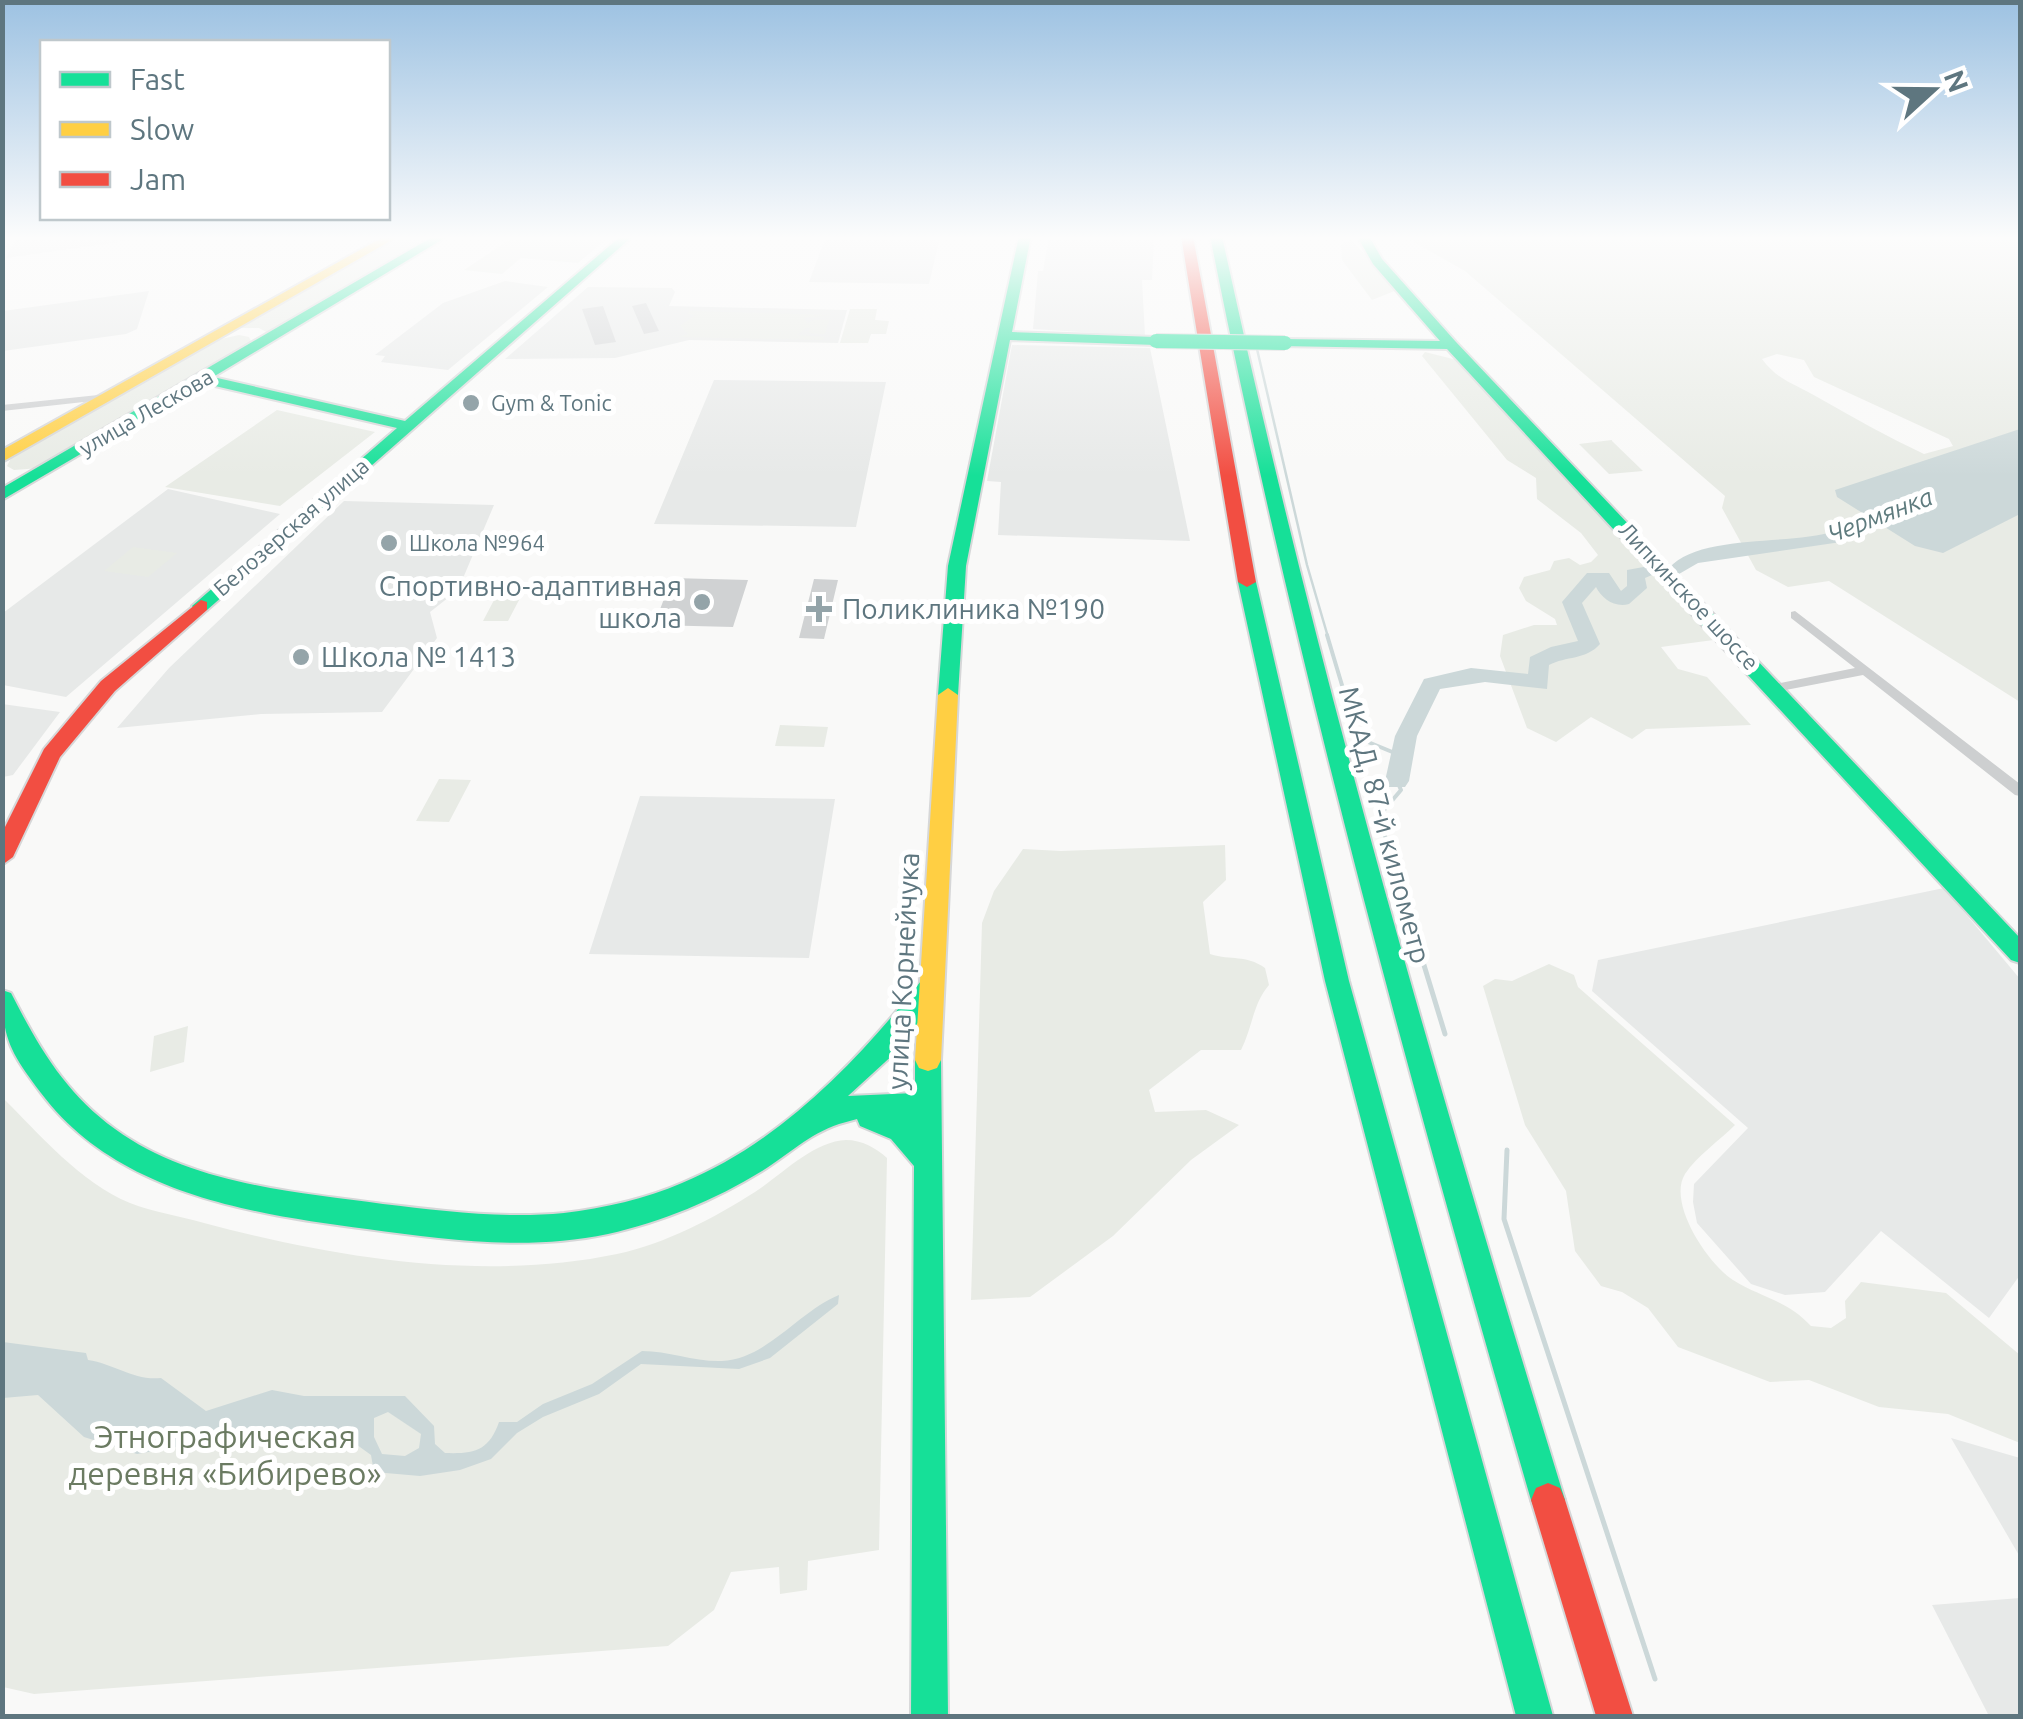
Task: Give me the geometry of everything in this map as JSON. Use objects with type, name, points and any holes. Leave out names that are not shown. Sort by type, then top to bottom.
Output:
[{"type":"main road","name":"улица Лескова","points":[[2,457],[251,316]]},
{"type":"main road","name":"улица Лескова","points":[[2,495],[308,316]]},
{"type":"main road","name":"Белозерская улица","points":[[2,857],[51,754],[108,686],[535,316]]},
{"type":"main road","name":"улица Корнейчука","points":[[930,1716],[926,1102],[930,988],[957,566],[1007,316]]},
{"type":"main road","points":[[1199,316],[1257,642],[1324,934],[1535,1716]]},
{"type":"main road","name":"МКАД, 87-й километр","points":[[1232,316],[1304,642],[1523,1425],[1615,1716]]},
{"type":"main road","name":"Липкинское шоссе","points":[[1427,316],[2020,953]]},
{"type":"main road","points":[[212,374],[256,336],[246,332],[214,337]]},
{"type":"main road","points":[[1003,336],[1451,344]]},
{"type":"main road","points":[[212,374],[408,426]]},
{"type":"main road","points":[[2,474],[24,474],[52,466]]},
{"type":"main road","points":[[806,1124],[816,1108],[887,1044],[930,988]]},
{"type":"main road","points":[[2,1000],[30,1062],[87,1124],[131,1155],[201,1187],[285,1205],[461,1227],[515,1231],[618,1218],[684,1197],[755,1160],[806,1124],[862,1106],[906,1111],[926,1102]]},
{"type":"main road","points":[[887,1044],[917,1045],[927,1063]]},
{"type":"main road","points":[[841,1112],[860,1114],[901,1130],[926,1158]]},
{"type":"street","points":[[2,408],[108,397]]},
{"type":"street","points":[[1795,615],[2020,791]]},
{"type":"street","points":[[1775,688],[1866,670]]},
{"type":"shaded area","points":[[3,316],[141,316],[137,329],[126,334],[3,351]]},
{"type":"shaded area","points":[[426,316],[513,316],[448,370],[381,362],[385,356],[375,355]]},
{"type":"shaded area","points":[[554,316],[845,316],[838,343],[689,340],[615,358],[505,359]]},
{"type":"shaded area","points":[[1034,316],[1144,316],[1145,336],[1033,329]]},
{"type":"shaded area","points":[[1012,345],[1150,348],[1190,541],[998,535],[1001,482],[987,481]]},
{"type":"shaded area","points":[[714,380],[886,382],[856,527],[654,524]]},
{"type":"shaded area","points":[[168,489],[280,514],[66,697],[3,685],[3,613]]},
{"type":"shaded area","points":[[344,501],[494,505],[458,590],[430,612],[437,638],[382,712],[261,714],[117,728],[169,668]]},
{"type":"shaded area","points":[[2,704],[60,712],[13,775],[3,777]]},
{"type":"shaded area","points":[[640,796],[835,799],[809,958],[589,954]]},
{"type":"shaded area","points":[[1944,888],[2020,979],[2020,1275],[1989,1318],[1881,1231],[1825,1292],[1785,1295],[1751,1284],[1697,1223],[1693,1202],[1694,1184],[1748,1128],[1592,991],[1598,960]]},
{"type":"shaded area","points":[[1951,1438],[2020,1458],[2020,1557]]},
{"type":"shaded area","points":[[2020,1598],[2020,1716],[1989,1716],[1932,1605]]},
{"type":"green space","points":[[261,316],[300,316],[270,334],[259,328],[241,328]]},
{"type":"green space","points":[[693,316],[820,316],[804,318],[807,324],[829,320],[825,334],[809,333],[810,328],[806,328],[797,335],[824,337],[823,340],[676,337],[688,334],[680,326]]},
{"type":"green space","points":[[848,316],[876,316],[875,320],[889,321],[886,334],[871,334],[868,343],[840,343]]},
{"type":"green space","points":[[1517,316],[2020,316],[2020,431],[1893,476],[1894,532],[2020,503],[2020,702],[1829,581],[1788,587],[1756,570],[1722,508],[1725,496]],"holes":[[[1777,354],[1804,360],[1814,377],[1949,439],[1953,446],[1924,454],[1788,382],[1762,359]]]},
{"type":"green space","points":[[239,335],[251,341],[40,468],[14,470],[7,466],[12,456],[221,339]]},
{"type":"green space","points":[[1425,352],[1457,360],[1721,639],[1661,647],[1678,669],[1707,677],[1751,725],[1646,729],[1632,739],[1591,717],[1556,742],[1527,728],[1500,656],[1503,635],[1534,625],[1557,625],[1555,619],[1526,601],[1519,588],[1524,577],[1550,570],[1554,561],[1569,558],[1580,565],[1598,555],[1581,533],[1537,499],[1536,478],[1507,460],[1422,356]]},
{"type":"green space","points":[[277,410],[375,432],[280,506],[165,487]]},
{"type":"green space","points":[[1612,440],[1643,471],[1609,474],[1579,444]]},
{"type":"green space","points":[[133,547],[177,553],[148,577],[104,571]]},
{"type":"green space","points":[[503,583],[528,583],[508,621],[483,621]]},
{"type":"green space","points":[[780,725],[828,727],[824,747],[775,746]]},
{"type":"green space","points":[[439,779],[471,780],[449,822],[416,821]]},
{"type":"green space","points":[[1225,845],[1226,880],[1203,902],[1210,954],[1258,964],[1265,968],[1269,985],[1259,1000],[1241,1050],[1201,1050],[1149,1090],[1155,1112],[1206,1110],[1239,1125],[1191,1160],[1113,1236],[1030,1297],[971,1300],[982,923],[994,891],[1023,849]]},
{"type":"green space","points":[[1549,964],[1574,975],[1578,987],[1735,1125],[1690,1167],[1681,1186],[1686,1216],[1712,1261],[1733,1280],[1793,1310],[1811,1326],[1831,1328],[1846,1318],[1845,1301],[1861,1282],[1946,1293],[2020,1355],[2020,1443],[1948,1414],[1879,1407],[1809,1380],[1770,1382],[1678,1347],[1648,1308],[1622,1292],[1601,1286],[1575,1251],[1566,1191],[1525,1125],[1483,986],[1495,979],[1512,981]]},
{"type":"green space","points":[[188,1026],[184,1062],[150,1072],[154,1036]]},
{"type":"green space","name":"Этнографическая деревня «Бибирево»","points":[[2,1097],[78,1170],[130,1203],[305,1247],[462,1266],[566,1262],[635,1250],[723,1211],[822,1146],[846,1140],[868,1145],[887,1158],[879,1550],[808,1561],[807,1590],[780,1594],[779,1567],[731,1572],[714,1610],[668,1646],[34,1694],[3,1687]]},
{"type":"water","points":[[2020,429],[2020,514],[1943,553],[1915,546],[1837,497],[1835,490]]},
{"type":"water","points":[[839,1295],[838,1304],[770,1358],[739,1369],[641,1364],[599,1394],[543,1417],[517,1433],[491,1459],[460,1470],[420,1476],[374,1472],[371,1455],[342,1434],[262,1432],[137,1454],[84,1437],[38,1395],[3,1398],[3,1342],[86,1353],[88,1360],[142,1377],[161,1378],[206,1411],[272,1390],[304,1396],[405,1396],[434,1426],[435,1444],[445,1453],[464,1453],[485,1445],[499,1422],[517,1422],[543,1404],[592,1384],[642,1351],[712,1361],[738,1358],[768,1343]],"holes":[[[388,1412],[421,1434],[419,1448],[405,1456],[382,1454],[374,1437],[374,1418]]]},
{"type":"building","points":[[585,316],[607,316],[616,342],[595,345]]},
{"type":"building","points":[[636,316],[652,316],[659,331],[644,334]]},
{"type":"building","name":"Спортивно-адаптивная школа","points":[[672,578],[748,580],[733,627],[654,625]]},
{"type":"building","name":"Поликлиника №190","points":[[814,579],[838,580],[824,639],[799,638]]},
{"type":"waterway","points":[[1257,349],[1307,565],[1328,637]]},
{"type":"waterway","name":"Чермянка","points":[[1679,568],[1692,558],[1841,536],[1863,522],[1899,508]]},
{"type":"waterway","name":"Чермянка","points":[[1397,781],[1406,736],[1432,684],[1485,675],[1539,684],[1538,662],[1590,644],[1572,602],[1594,577],[1602,577],[1608,591],[1622,600],[1637,588],[1634,574],[1649,572]]},
{"type":"waterway","points":[[1327,635],[1356,732],[1368,742],[1402,756]]},
{"type":"waterway","points":[[1397,781],[1401,790],[1379,816],[1410,919]]},
{"type":"waterway","points":[[1409,916],[1445,1034]]},
{"type":"waterway","points":[[1507,1150],[1504,1219],[1655,1679]]},
{"type":"traffic: fast","points":[[2,495],[306,316]]},
{"type":"traffic: fast","points":[[201,606],[535,316]]},
{"type":"traffic: fast","points":[[948,695],[957,566],[1008,316]]},
{"type":"traffic: fast","points":[[1233,316],[1286,555],[1366,872],[1548,1500]]},
{"type":"traffic: fast","points":[[1426,316],[2020,953]]},
{"type":"traffic: fast","points":[[1003,336],[1156,341]]},
{"type":"traffic: fast","points":[[1156,341],[1285,343]]},
{"type":"traffic: fast","points":[[1285,343],[1451,345]]},
{"type":"traffic: fast","points":[[203,379],[408,426]]},
{"type":"traffic: fast","points":[[1247,582],[1337,981],[1535,1716]]},
{"type":"traffic: fast","points":[[808,1121],[816,1109],[887,1044],[930,988]]},
{"type":"traffic: fast","points":[[2,1000],[30,1058],[66,1104],[107,1140],[154,1166],[260,1199],[431,1224],[537,1229],[612,1219],[714,1183],[828,1115],[856,1107],[903,1107],[926,1102]]},
{"type":"traffic: fast","points":[[928,1060],[930,1716]]},
{"type":"traffic: fast","points":[[870,1117],[901,1130],[926,1159]]},
{"type":"traffic: slow","points":[[2,457],[251,316]]},
{"type":"traffic: slow","points":[[928,1060],[948,695]]},
{"type":"traffic: jam","points":[[1201,316],[1247,582]]},
{"type":"traffic: jam","points":[[2,857],[51,754],[108,686],[201,606]]},
{"type":"traffic: jam","points":[[1548,1500],[1615,1716]]},
{"type":"place","name":"Gym & Tonic","points":[[471,403]]},
{"type":"place","name":"Школа №964","points":[[389,543]]},
{"type":"place","name":"Спортивно-адаптивная школа","points":[[702,602]]},
{"type":"place","name":"Поликлиника №190","points":[[819,609]]},
{"type":"place","name":"Школа № 1413","points":[[301,657]]}]
